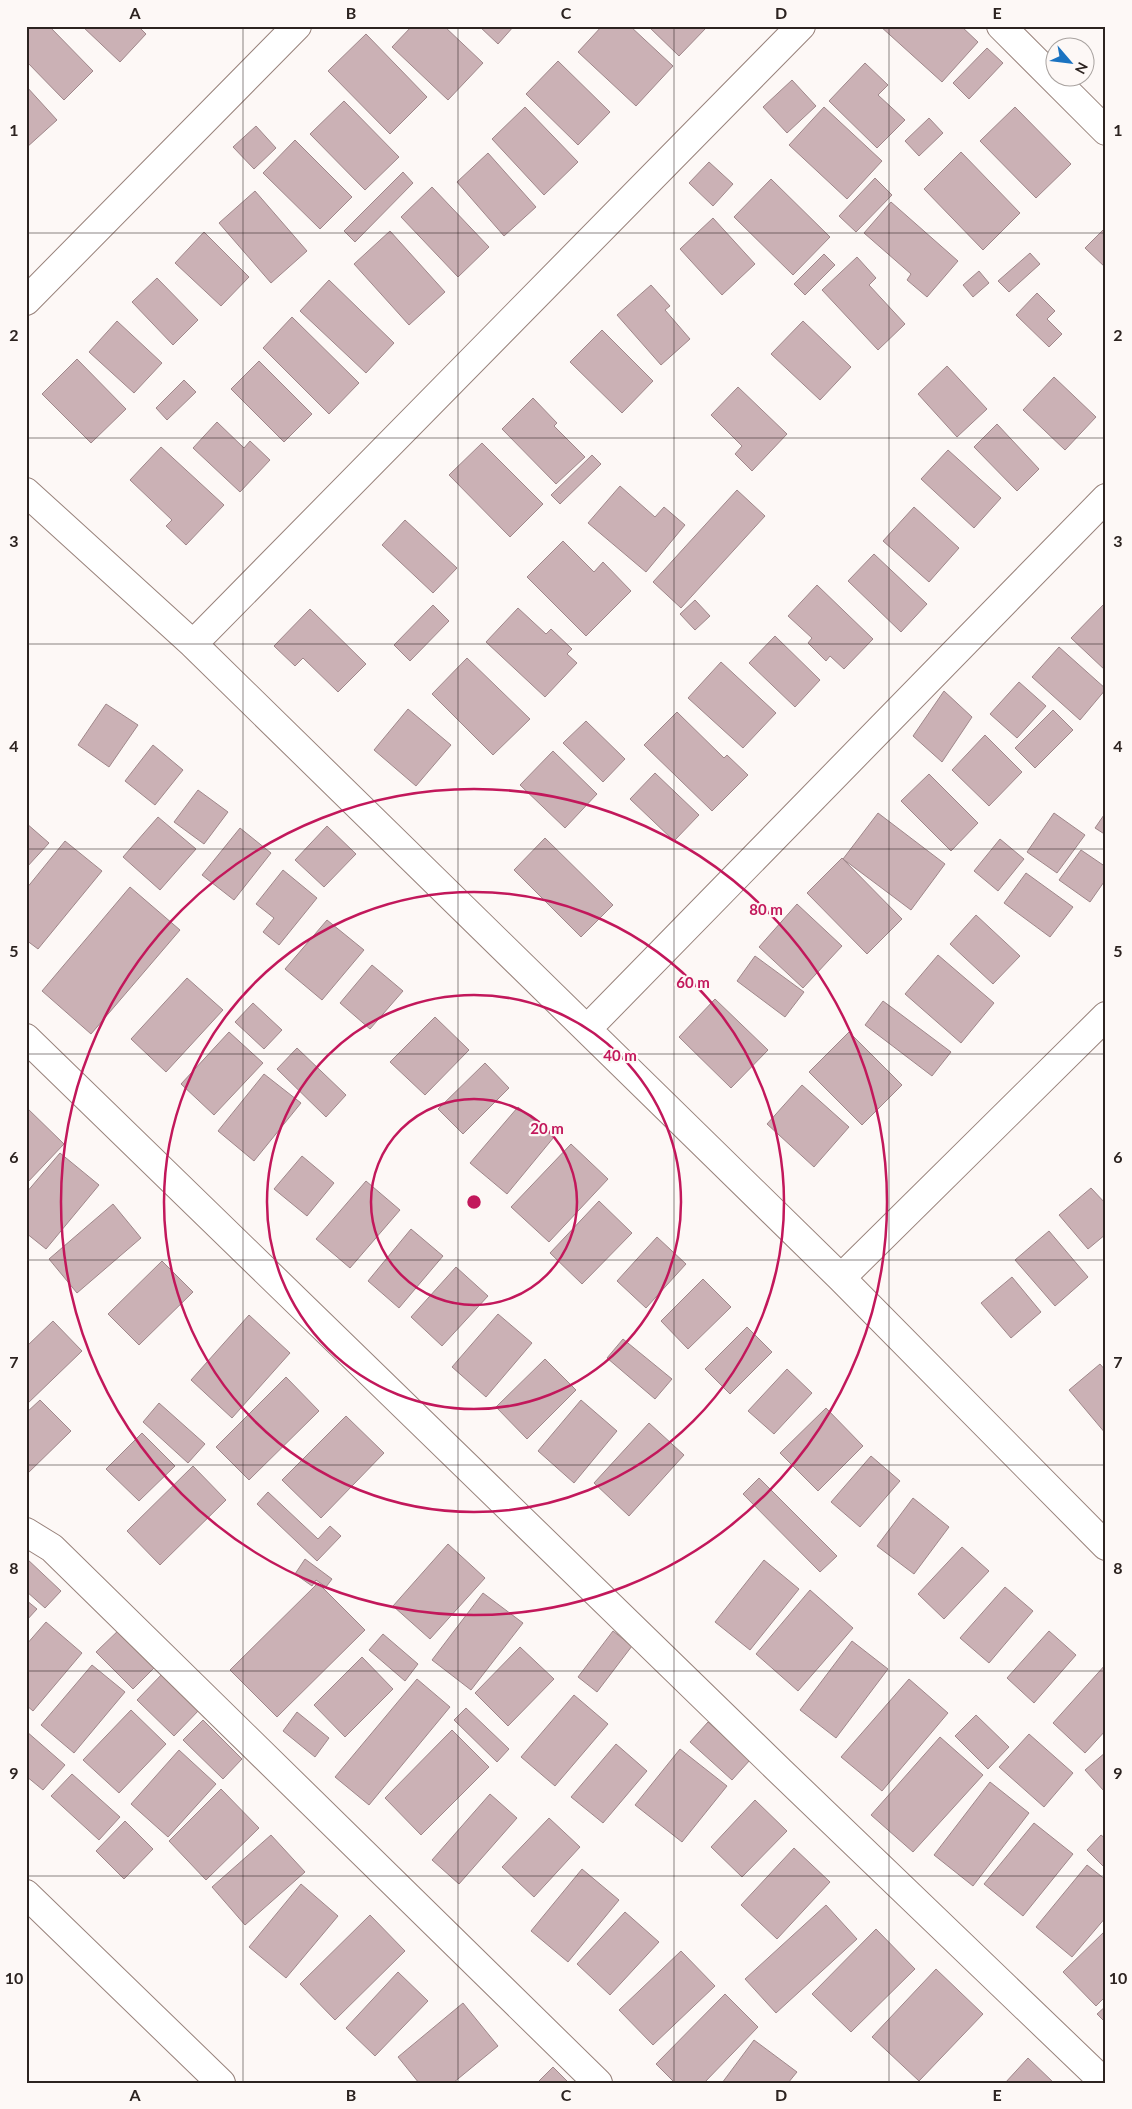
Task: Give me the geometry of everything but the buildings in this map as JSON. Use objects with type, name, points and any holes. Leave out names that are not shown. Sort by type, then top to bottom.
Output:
[{"type":"street","points":[[26,301],[297,26]]},
{"type":"street","points":[[193,644],[801,26]]},
{"type":"street","points":[[1000,26],[1106,131]]},
{"type":"street","points":[[26,492],[193,644],[841,1278],[1106,1546]]},
{"type":"street","points":[[587,1029],[1106,498]]},
{"type":"street","points":[[841,1278],[1106,1016]]},
{"type":"street","points":[[26,1038],[773,1764],[1105,2083]]},
{"type":"street","points":[[26,1532],[52,1548],[598,2083]]},
{"type":"street","points":[[26,1894],[221,2083]]}]
